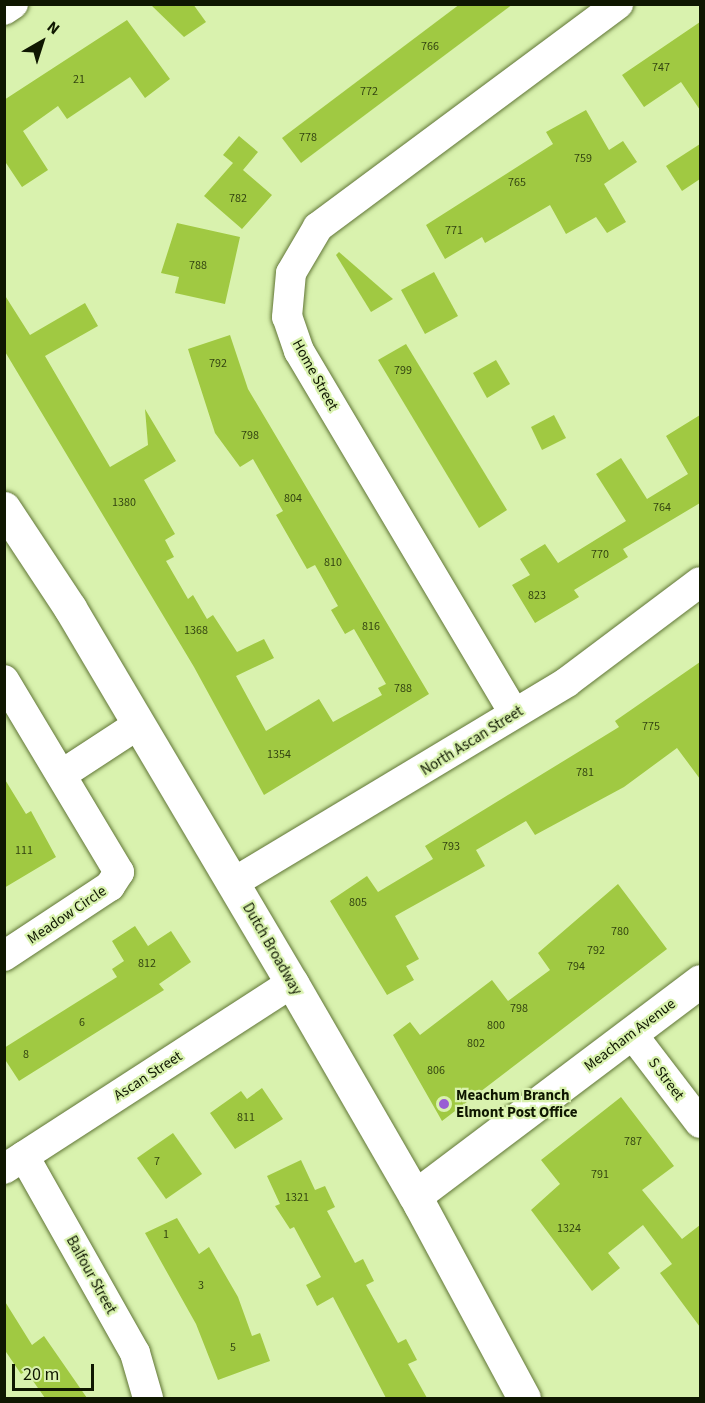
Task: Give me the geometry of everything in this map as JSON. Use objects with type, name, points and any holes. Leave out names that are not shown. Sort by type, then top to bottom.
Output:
[{"type":"main road","name":"Dutch Broadway","points":[[4,508],[139,724],[292,983],[415,1196],[524,1398]]},
{"type":"main road","name":"Meacham Avenue","points":[[415,1196],[700,981]]},
{"type":"street","points":[[4,10],[13,4]]},
{"type":"street","name":"Home Street","points":[[514,713],[299,351],[287,317],[291,273],[302,247],[318,227],[618,4]]},
{"type":"street","name":"North Ascan Street","points":[[233,883],[567,682],[700,582]]},
{"type":"street","name":"Meadow Circle","points":[[4,680],[64,773],[119,872],[110,886],[4,956]]},
{"type":"street","points":[[64,773],[139,724]]},
{"type":"street","name":"Ascan Street","points":[[14,1162],[292,983]]},
{"type":"street","name":"S Street","points":[[632,1034],[700,1124]]},
{"type":"street","name":"Balfour Street","points":[[14,1162],[135,1353],[148,1398]]},
{"type":"building","points":[[150,4],[193,4],[206,22],[184,37]]},
{"type":"building","points":[[460,4],[513,4],[301,163],[282,138]]},
{"type":"building","points":[[127,20],[170,79],[145,98],[130,77],[67,119],[58,106],[23,131],[48,170],[22,187],[4,160],[4,100]]},
{"type":"building","points":[[700,22],[700,110],[681,82],[644,107],[622,75]]},
{"type":"building","points":[[586,110],[609,150],[623,141],[637,162],[604,184],[626,222],[607,233],[596,217],[566,234],[550,205],[485,243],[482,237],[445,259],[426,225],[553,144],[546,132]]},
{"type":"building","points":[[239,136],[258,152],[243,170],[272,195],[242,229],[204,196],[233,163],[223,155]]},
{"type":"building","points":[[700,144],[700,179],[682,191],[666,166]]},
{"type":"building","points":[[177,223],[240,237],[225,304],[175,293],[179,277],[161,273]]},
{"type":"building","points":[[339,252],[393,299],[371,312],[336,255]]},
{"type":"building","points":[[434,272],[458,316],[425,334],[401,290]]},
{"type":"building","points":[[4,294],[30,335],[85,303],[98,326],[45,356],[110,467],[148,445],[145,409],[176,461],[144,480],[175,534],[165,540],[174,557],[166,561],[188,599],[193,595],[207,619],[213,615],[237,652],[264,639],[274,658],[236,676],[266,731],[319,699],[333,722],[382,695],[378,688],[386,684],[354,629],[345,634],[331,610],[338,606],[315,565],[307,569],[276,515],[283,511],[253,459],[240,467],[215,433],[188,349],[230,335],[248,389],[429,694],[264,795],[194,667],[4,350]]},
{"type":"building","points":[[406,344],[507,510],[479,528],[378,360]]},
{"type":"building","points":[[496,360],[510,384],[487,398],[473,373]]},
{"type":"building","points":[[554,415],[566,438],[542,450],[531,427]]},
{"type":"building","points":[[700,415],[700,503],[623,549],[628,557],[574,590],[579,597],[535,623],[512,585],[530,575],[520,559],[545,544],[558,563],[626,521],[596,474],[621,458],[647,499],[688,474],[666,436]]},
{"type":"building","points":[[700,662],[700,779],[677,748],[624,787],[535,835],[526,821],[476,850],[485,866],[395,916],[419,959],[406,966],[414,980],[387,995],[330,901],[367,876],[378,892],[433,859],[425,846],[619,727],[615,721]]},
{"type":"building","points":[[4,778],[26,814],[31,811],[56,857],[4,888]]},
{"type":"building","points":[[618,884],[667,949],[442,1121],[393,1035],[410,1022],[420,1035],[492,980],[508,1001],[550,970],[538,953]]},
{"type":"building","points":[[135,926],[148,946],[171,931],[191,962],[159,984],[164,990],[19,1081],[4,1058],[4,1048],[117,977],[112,969],[124,961],[112,941]]},
{"type":"building","points":[[262,1088],[283,1119],[235,1149],[210,1113],[241,1091],[247,1099]]},
{"type":"building","points":[[621,1097],[674,1166],[642,1190],[682,1239],[700,1225],[700,1327],[660,1273],[672,1264],[643,1225],[608,1253],[620,1268],[592,1291],[531,1210],[560,1184],[541,1160]]},
{"type":"building","points":[[173,1133],[202,1174],[166,1199],[137,1158]]},
{"type":"building","points":[[301,1160],[315,1190],[325,1186],[335,1207],[327,1211],[355,1263],[363,1259],[374,1281],[366,1285],[398,1343],[406,1339],[417,1360],[408,1364],[427,1398],[386,1398],[333,1297],[317,1306],[306,1285],[321,1277],[294,1227],[290,1229],[275,1206],[280,1204],[267,1176]]},
{"type":"building","points":[[177,1218],[199,1254],[209,1247],[238,1297],[252,1336],[260,1333],[270,1361],[218,1380],[196,1324],[145,1233]]},
{"type":"building","points":[[4,1300],[32,1345],[44,1336],[87,1398],[45,1398],[26,1371],[21,1374],[4,1349]]},
{"type":"place","name":"Meachum Branch Elmont Post Office","points":[[444,1104]]}]
